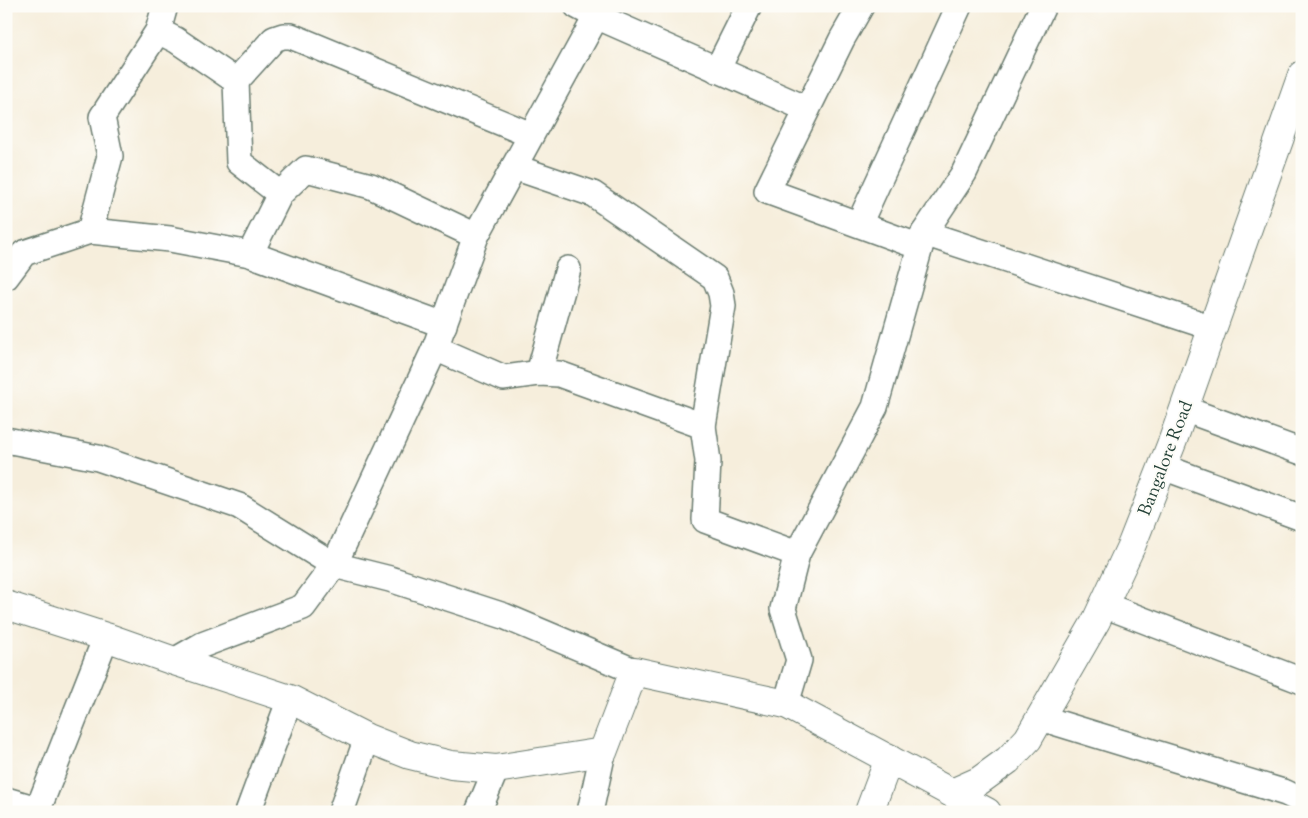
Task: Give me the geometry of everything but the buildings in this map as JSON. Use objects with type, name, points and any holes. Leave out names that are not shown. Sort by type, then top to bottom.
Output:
[{"type":"main road","name":"Bangalore Road","points":[[952,793],[979,781],[1008,760],[1028,739],[1104,606],[1132,544],[1163,467],[1296,107],[1302,75]]},
{"type":"main road","points":[[6,605],[106,636],[174,661],[290,699],[367,738],[410,755],[451,765],[496,769],[603,752],[634,671],[786,704],[987,812]]},
{"type":"main road","points":[[869,812],[889,759]]},
{"type":"street","points":[[90,231],[110,156],[102,117],[158,31],[164,6]]},
{"type":"street","points":[[717,70],[749,6]]},
{"type":"street","points":[[861,6],[842,39],[767,190],[858,224],[922,240],[1213,328]]},
{"type":"street","points":[[858,224],[959,6]]},
{"type":"street","points":[[786,704],[798,660],[783,609],[797,554],[875,407],[922,240],[964,172],[1043,6]]},
{"type":"street","points":[[174,661],[202,645],[303,607],[334,565],[435,348],[476,236],[531,135],[591,10],[717,70],[807,109]]},
{"type":"street","points":[[158,31],[176,40],[236,81]]},
{"type":"street","points":[[280,194],[239,162],[236,81],[274,39],[283,36],[290,36],[531,135]]},
{"type":"street","points":[[514,167],[593,194],[715,278],[721,292],[722,306],[703,426],[708,461],[705,520],[797,554]]},
{"type":"street","points":[[250,254],[280,194],[306,169],[371,186],[476,236]]},
{"type":"street","points":[[8,270],[24,253],[90,231],[170,239],[250,254],[444,325]]},
{"type":"street","points":[[539,373],[568,269]]},
{"type":"street","points":[[435,348],[504,378],[539,373],[559,374],[703,426]]},
{"type":"street","points":[[1184,409],[1302,452]]},
{"type":"street","points":[[6,440],[98,458],[239,506],[334,565],[390,579],[504,616],[634,671]]},
{"type":"street","points":[[1163,467],[1302,518]]},
{"type":"street","points":[[1104,606],[1302,681]]},
{"type":"street","points":[[6,800],[37,811],[106,636]]},
{"type":"street","points":[[248,812],[290,699]]},
{"type":"street","points":[[1041,718],[1286,793],[1302,801]]},
{"type":"street","points":[[341,812],[367,738]]},
{"type":"street","points":[[590,812],[603,752]]},
{"type":"street","points":[[478,812],[496,769]]}]
